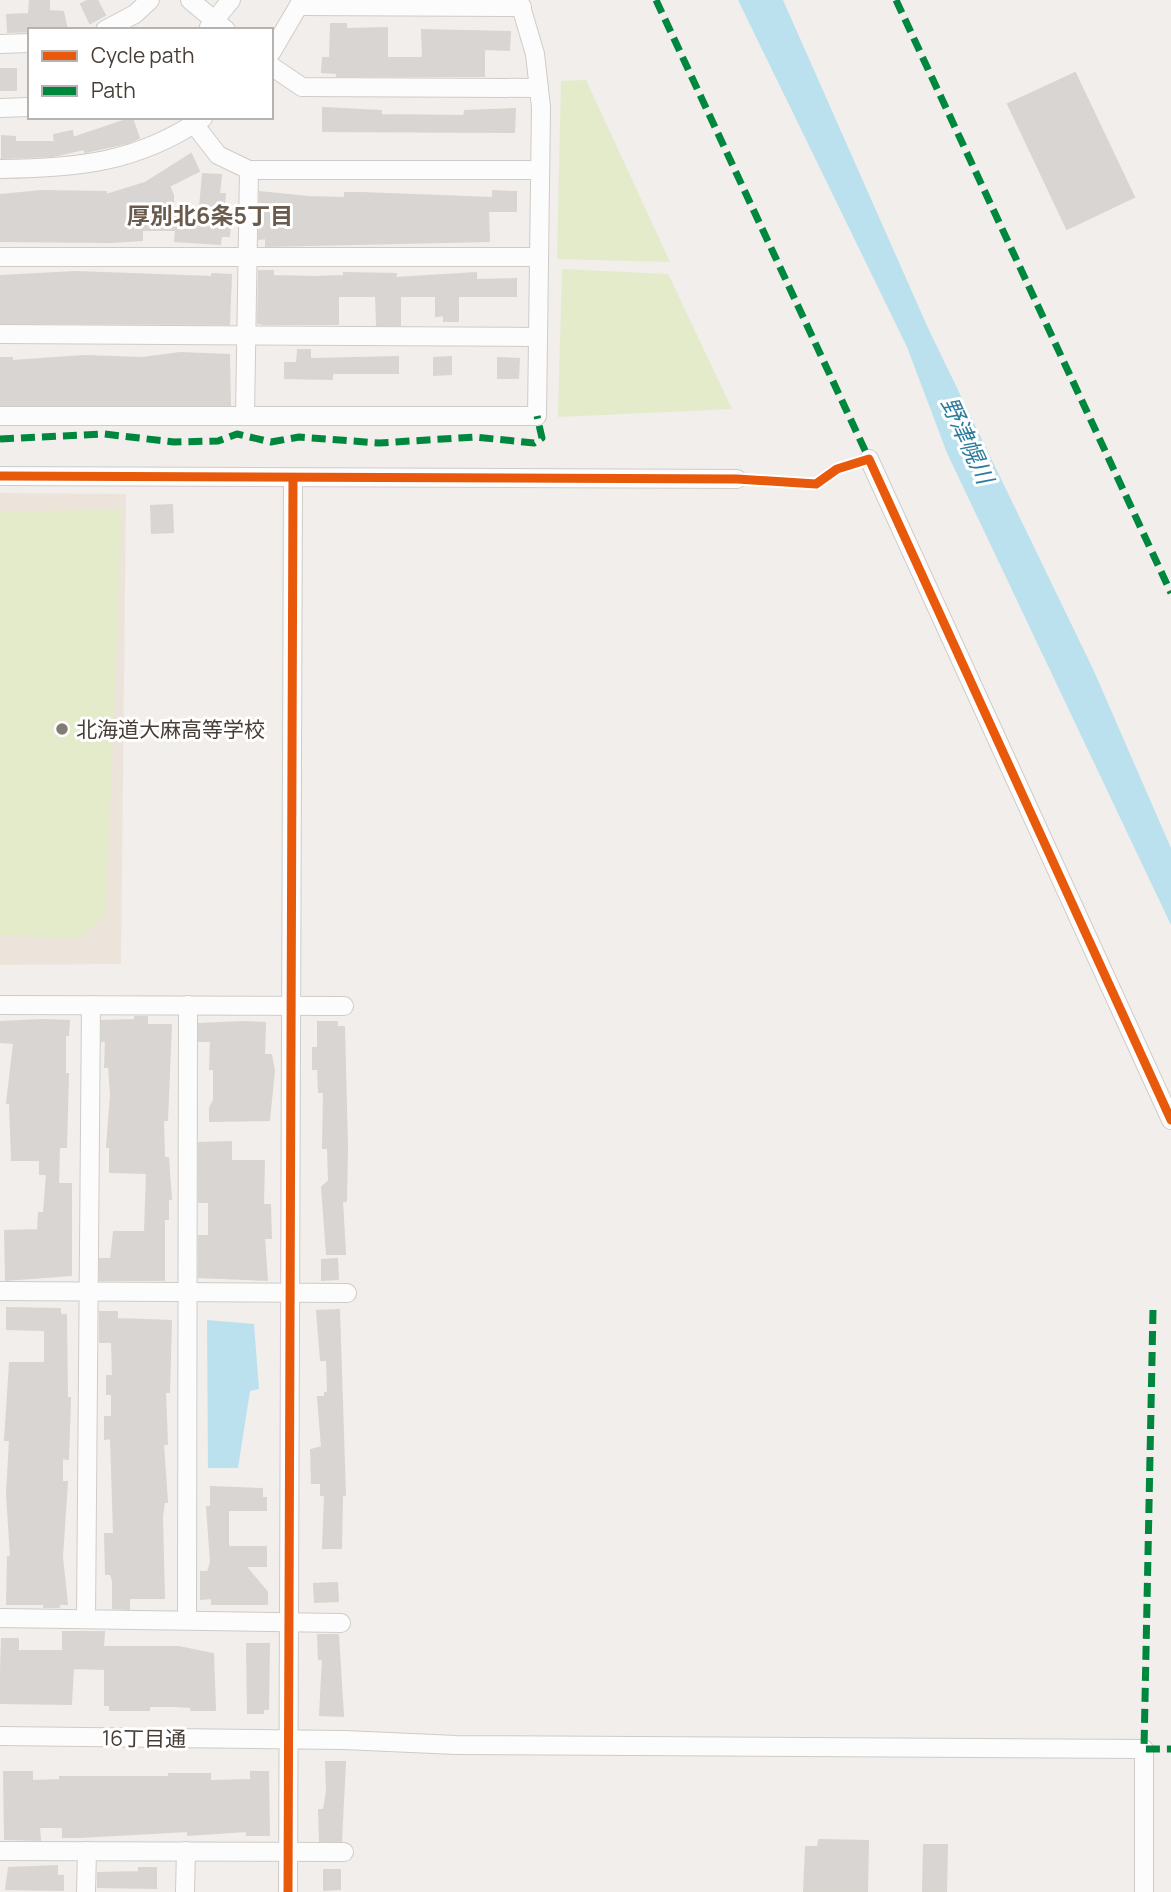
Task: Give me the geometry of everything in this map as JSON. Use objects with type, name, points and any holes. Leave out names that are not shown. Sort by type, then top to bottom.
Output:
[{"type":"street","points":[[110,28],[135,14],[150,0]]},
{"type":"street","points":[[190,0],[216,27],[231,0]]},
{"type":"street","points":[[0,416],[537,416],[539,88],[536,54],[521,3],[301,3],[273,50]]},
{"type":"street","points":[[0,44],[28,43]]},
{"type":"street","points":[[273,67],[302,86],[539,88]]},
{"type":"street","points":[[0,108],[28,107]]},
{"type":"street","points":[[0,169],[68,168],[102,162],[136,153],[199,120],[218,155],[249,170],[540,170]]},
{"type":"street","points":[[245,416],[249,170]]},
{"type":"street","points":[[0,257],[538,257]]},
{"type":"street","points":[[0,334],[538,337]]},
{"type":"street","points":[[869,459],[1171,1120]]},
{"type":"street","points":[[0,476],[737,479]]},
{"type":"street","points":[[288,1892],[293,478]]},
{"type":"street","points":[[0,1005],[344,1006]]},
{"type":"street","points":[[86,1619],[87,1291],[92,1005]]},
{"type":"street","points":[[187,1620],[188,1005]]},
{"type":"street","points":[[0,1291],[348,1293]]},
{"type":"street","points":[[0,1618],[341,1623]]},
{"type":"street","name":"16丁目通","points":[[0,1737],[456,1745],[1144,1749],[1144,1892]]},
{"type":"street","points":[[0,1851],[344,1852]]},
{"type":"street","points":[[86,1892],[87,1851]]},
{"type":"street","points":[[185,1892],[186,1851]]},
{"type":"shaded area","name":"北海道大麻高等学校","points":[[0,493],[126,494],[121,964],[0,965]]},
{"type":"green space","points":[[586,80],[670,262],[557,259],[561,81]]},
{"type":"green space","points":[[562,269],[668,274],[732,409],[558,417]]},
{"type":"green space","name":"北海道大麻高等学校","points":[[122,510],[106,914],[79,939],[0,935],[0,511]]},
{"type":"water","name":"野津幌川","points":[[738,0],[783,0],[928,328],[1093,669],[1171,848],[1171,925],[947,453],[907,347]]},
{"type":"water","points":[[207,1320],[254,1324],[259,1389],[250,1391],[238,1468],[208,1468]]},
{"type":"building","points":[[30,0],[49,0],[49,11],[63,12],[67,28],[28,28],[28,31],[8,32],[7,15],[29,14]]},
{"type":"building","points":[[97,0],[105,15],[90,23],[81,4]]},
{"type":"building","points":[[331,24],[346,24],[346,29],[387,28],[387,58],[423,58],[422,30],[510,32],[509,50],[484,49],[484,76],[337,76],[337,73],[322,72],[323,58],[330,58]]},
{"type":"building","points":[[0,69],[16,69],[16,90],[0,90]]},
{"type":"building","points":[[1075,73],[1134,197],[1067,229],[1008,104]]},
{"type":"building","points":[[323,108],[381,111],[381,115],[464,116],[465,111],[515,109],[514,132],[323,131]]},
{"type":"building","points":[[132,119],[139,138],[85,152],[84,149],[53,156],[2,158],[2,136],[15,137],[15,142],[55,142],[54,135],[72,131],[73,138]]},
{"type":"building","points":[[191,154],[199,171],[169,186],[173,195],[173,216],[199,218],[203,174],[221,175],[219,194],[225,194],[223,215],[231,216],[229,236],[221,236],[220,244],[175,241],[176,230],[142,230],[142,240],[111,242],[0,241],[0,195],[41,191],[106,192],[106,195],[145,183]]},
{"type":"building","points":[[493,191],[516,192],[516,211],[488,211],[489,241],[266,246],[266,238],[259,239],[260,192],[345,198],[345,193],[361,193],[493,198]]},
{"type":"building","points":[[259,271],[273,271],[273,276],[344,276],[344,273],[396,274],[395,278],[476,273],[476,280],[516,279],[516,296],[458,296],[458,321],[444,321],[444,315],[436,316],[436,296],[400,296],[400,325],[377,325],[376,296],[338,296],[338,324],[263,324],[258,323]]},
{"type":"building","points":[[76,272],[212,277],[212,274],[231,275],[229,324],[0,323],[0,276]]},
{"type":"building","points":[[298,350],[310,350],[310,359],[398,357],[398,373],[332,373],[332,379],[285,378],[285,363],[297,363]]},
{"type":"building","points":[[180,353],[229,355],[230,405],[1,405],[0,358],[12,358],[12,361],[84,356],[143,358]]},
{"type":"building","points":[[451,357],[451,374],[434,375],[434,358]]},
{"type":"building","points":[[498,358],[519,359],[518,378],[498,378]]},
{"type":"building","points":[[172,505],[173,532],[152,533],[151,506]]},
{"type":"building","points":[[135,1017],[147,1017],[147,1025],[171,1025],[167,1120],[163,1120],[164,1158],[168,1158],[171,1199],[168,1198],[168,1219],[164,1219],[164,1280],[100,1280],[100,1259],[111,1259],[114,1232],[145,1232],[147,1173],[110,1172],[110,1147],[107,1147],[111,1095],[109,1067],[105,1067],[106,1040],[102,1041],[102,1021],[135,1020]]},
{"type":"building","points":[[69,1021],[68,1035],[65,1035],[65,1074],[68,1074],[66,1147],[59,1147],[58,1184],[71,1184],[71,1275],[6,1280],[5,1231],[38,1230],[39,1213],[44,1213],[47,1174],[40,1174],[40,1160],[12,1160],[10,1103],[7,1103],[14,1043],[0,1042],[0,1022]]},
{"type":"building","points":[[318,1022],[337,1022],[337,1027],[344,1027],[347,1147],[346,1201],[342,1201],[345,1254],[327,1254],[322,1187],[329,1181],[328,1148],[323,1148],[324,1092],[319,1092],[318,1069],[313,1069],[313,1048],[318,1048]]},
{"type":"building","points":[[265,1023],[264,1055],[271,1055],[274,1071],[269,1120],[210,1121],[210,1108],[214,1100],[214,1069],[210,1069],[211,1041],[199,1041],[199,1024]]},
{"type":"building","points":[[231,1142],[231,1161],[264,1161],[263,1205],[270,1205],[271,1238],[264,1238],[267,1280],[199,1277],[199,1236],[209,1236],[209,1202],[199,1202],[199,1143]]},
{"type":"building","points":[[337,1259],[338,1279],[322,1280],[322,1260]]},
{"type":"building","points":[[7,1308],[60,1309],[60,1315],[66,1315],[67,1398],[70,1398],[68,1459],[62,1458],[62,1482],[67,1482],[62,1557],[67,1604],[59,1604],[59,1607],[44,1607],[44,1604],[7,1604],[8,1557],[11,1557],[7,1494],[10,1440],[5,1440],[10,1363],[45,1363],[45,1330],[7,1329]]},
{"type":"building","points":[[339,1310],[345,1495],[342,1495],[341,1548],[323,1548],[325,1495],[321,1495],[321,1483],[312,1483],[311,1450],[322,1447],[318,1397],[325,1397],[325,1393],[328,1393],[327,1360],[321,1360],[317,1311]]},
{"type":"building","points":[[100,1312],[117,1312],[117,1319],[171,1321],[169,1392],[165,1392],[167,1444],[163,1444],[167,1502],[164,1502],[162,1517],[164,1598],[129,1598],[129,1609],[113,1608],[113,1581],[111,1574],[106,1574],[105,1534],[114,1534],[111,1438],[105,1439],[105,1417],[112,1417],[112,1394],[107,1394],[107,1376],[113,1376],[112,1342],[100,1342]]},
{"type":"building","points":[[211,1487],[262,1489],[262,1498],[266,1498],[266,1510],[228,1510],[228,1547],[266,1547],[266,1566],[245,1566],[267,1592],[267,1604],[212,1604],[212,1598],[201,1599],[201,1572],[208,1572],[211,1562],[207,1507],[211,1507]]},
{"type":"building","points":[[337,1583],[338,1601],[315,1602],[314,1584]]},
{"type":"building","points":[[63,1632],[104,1632],[103,1647],[179,1647],[213,1654],[215,1710],[149,1706],[149,1710],[110,1710],[110,1705],[105,1705],[105,1669],[73,1668],[71,1704],[0,1703],[2,1639],[18,1639],[18,1651],[63,1651]]},
{"type":"building","points":[[318,1635],[338,1635],[343,1716],[320,1715],[323,1659],[319,1659]]},
{"type":"building","points":[[247,1644],[269,1644],[268,1709],[263,1709],[263,1713],[248,1713]]},
{"type":"building","points":[[326,1762],[345,1762],[341,1841],[320,1841],[319,1810],[324,1810],[327,1791]]},
{"type":"building","points":[[4,1772],[32,1772],[32,1781],[60,1780],[60,1777],[170,1777],[169,1774],[210,1774],[210,1781],[251,1780],[251,1772],[268,1772],[269,1835],[247,1835],[247,1831],[188,1835],[188,1831],[63,1837],[63,1827],[39,1827],[40,1840],[5,1839]]},
{"type":"building","points":[[819,1840],[868,1841],[867,1892],[804,1892],[806,1847],[818,1847]]},
{"type":"building","points":[[924,1845],[947,1845],[946,1892],[923,1892]]},
{"type":"building","points":[[57,1866],[57,1876],[63,1876],[63,1890],[6,1889],[9,1868]]},
{"type":"building","points":[[139,1868],[156,1868],[156,1888],[98,1887],[98,1873],[139,1872]]},
{"type":"building","points":[[324,1870],[340,1870],[340,1889],[324,1890]]},
{"type":"marked path","points":[[656,0],[869,459],[864,461]]},
{"type":"marked path","points":[[896,0],[1171,593]]},
{"type":"marked path","points":[[0,439],[104,434],[174,442],[218,441],[237,434],[271,442],[299,437],[379,443],[475,437],[534,443],[542,438],[537,416]]},
{"type":"marked path","points":[[1153,1310],[1144,1749],[1171,1749]]},
{"type":"cycle path","points":[[0,476],[737,479],[816,484],[837,469],[869,459],[1171,1120]]},
{"type":"cycle path","points":[[288,1892],[293,478]]},
{"type":"place","name":"北海道大麻高等学校","points":[[62,729]]},
{"type":"district","name":"厚別北6条5丁目","points":[[210,215]]}]
